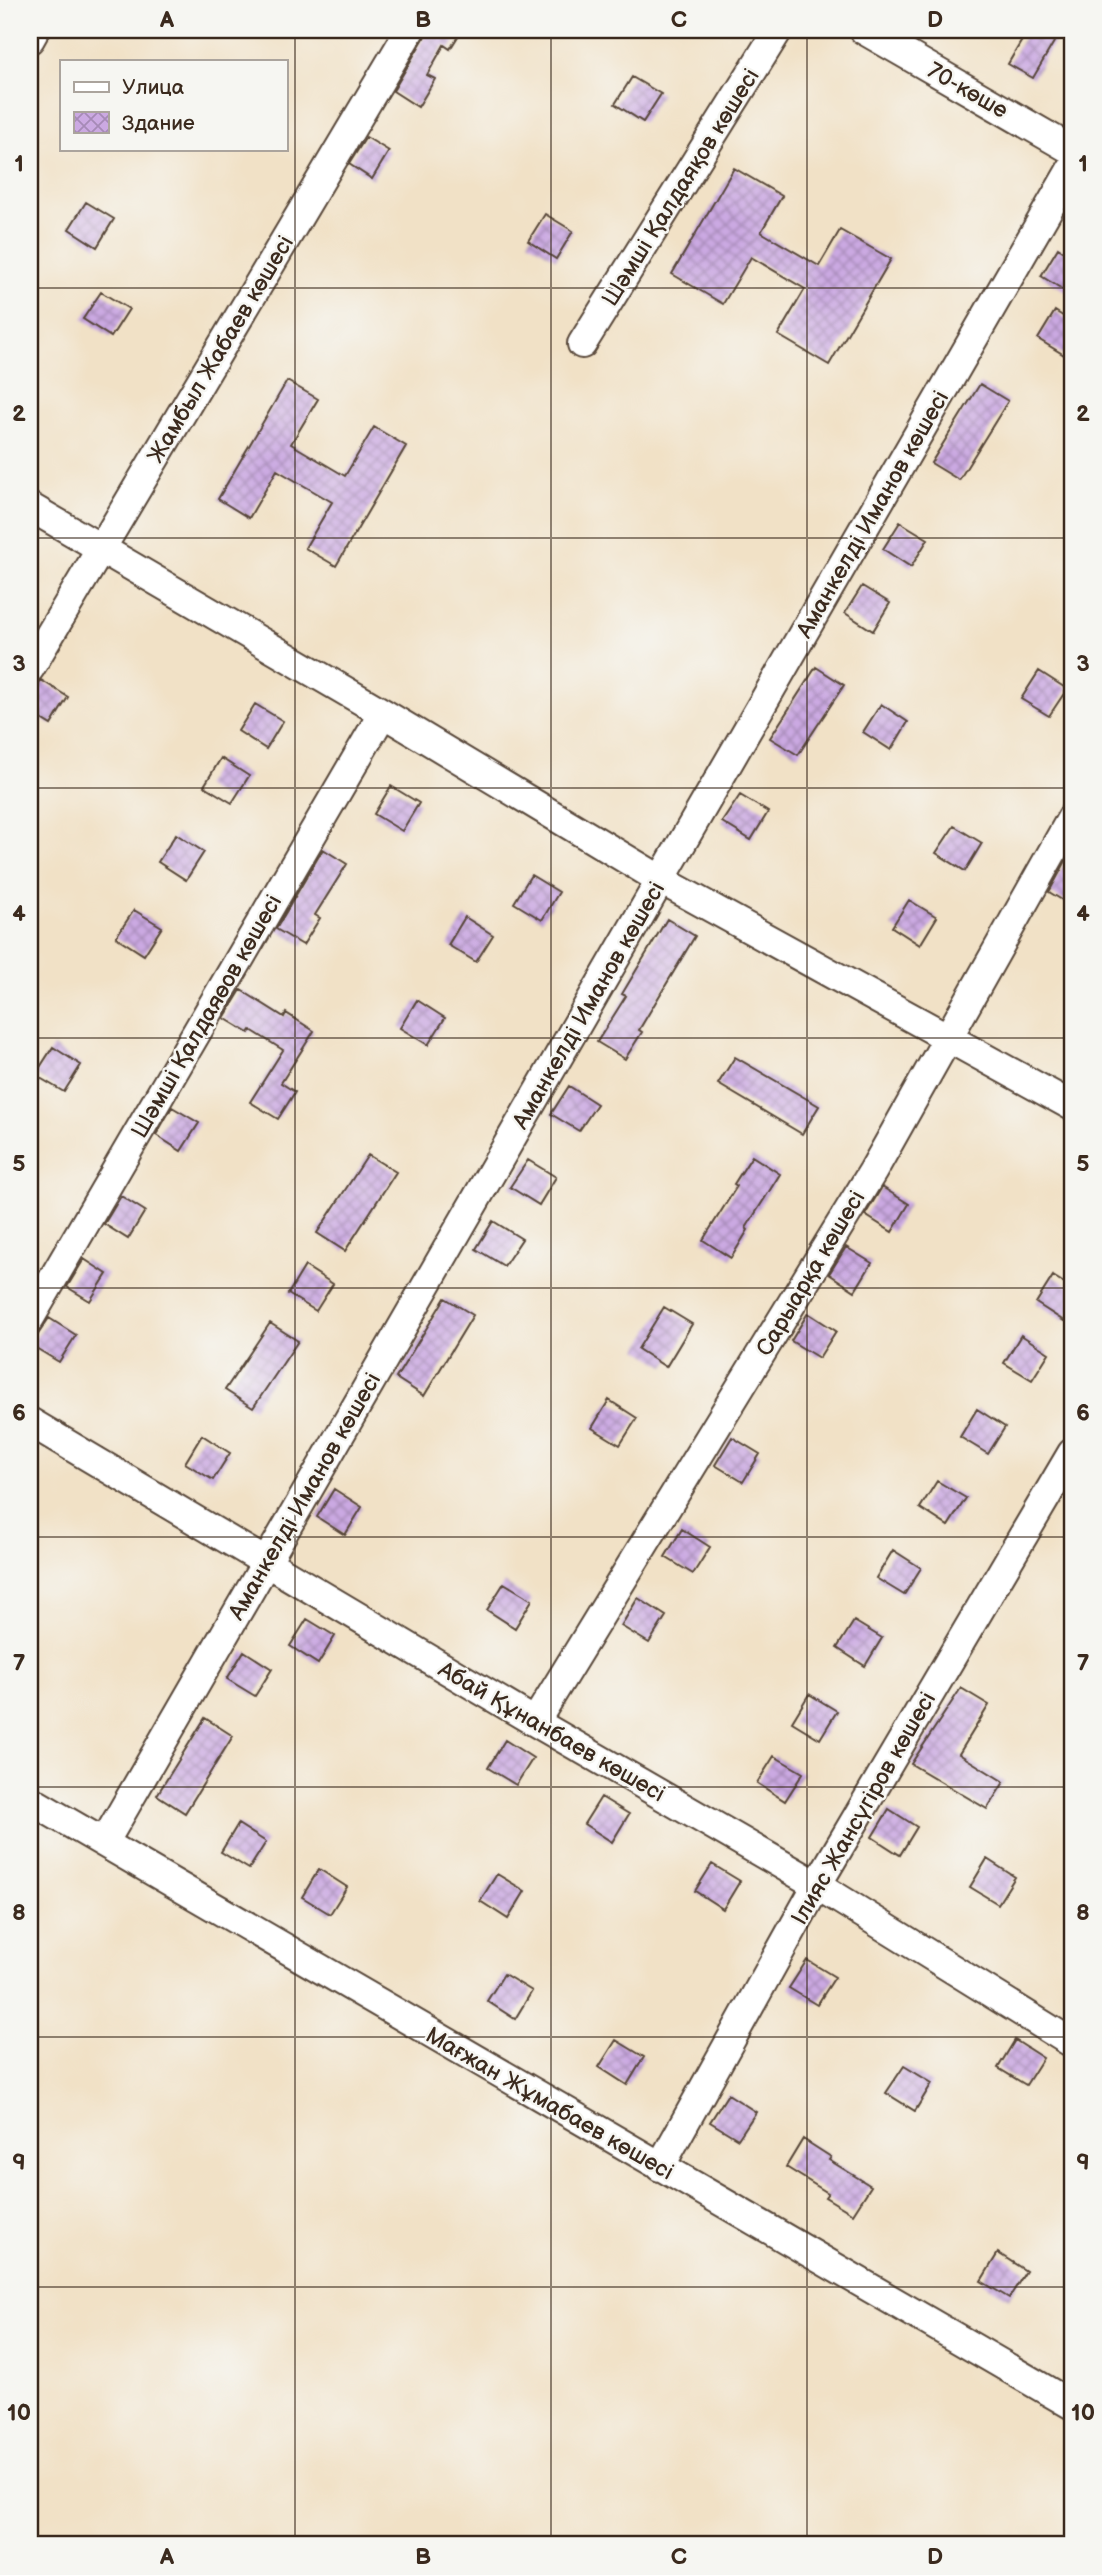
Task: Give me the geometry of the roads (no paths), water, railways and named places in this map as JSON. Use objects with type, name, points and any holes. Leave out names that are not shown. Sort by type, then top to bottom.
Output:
[{"type":"street","points":[[30,39],[35,30]]},
{"type":"street","name":"Жамбыл Жабаев көшесі","points":[[30,668],[410,30]]},
{"type":"street","name":"Шәмші Қалдаяқов көшесі","points":[[582,344],[778,30]]},
{"type":"street","name":"70-көше","points":[[864,30],[1072,150]]},
{"type":"street","name":"Аманкелді Иманов көшесі","points":[[104,1843],[1072,167]]},
{"type":"street","points":[[30,507],[383,713],[661,880],[1072,1106]]},
{"type":"street","name":"Шәмші Қалдаяөов көшесі","points":[[30,1318],[383,713]]},
{"type":"street","name":"Сарыарқа көшесі","points":[[535,1722],[873,1171],[1072,817]]},
{"type":"street","name":"Абай Құнанбаев көшесі","points":[[30,1422],[535,1722],[817,1885],[1072,2043]]},
{"type":"street","name":"Ілияс Жансүгіров көшесі","points":[[660,2168],[817,1885],[1072,1453]]},
{"type":"street","name":"Мағжан Жұмабаев көшесі","points":[[30,1800],[1072,2405]]}]
